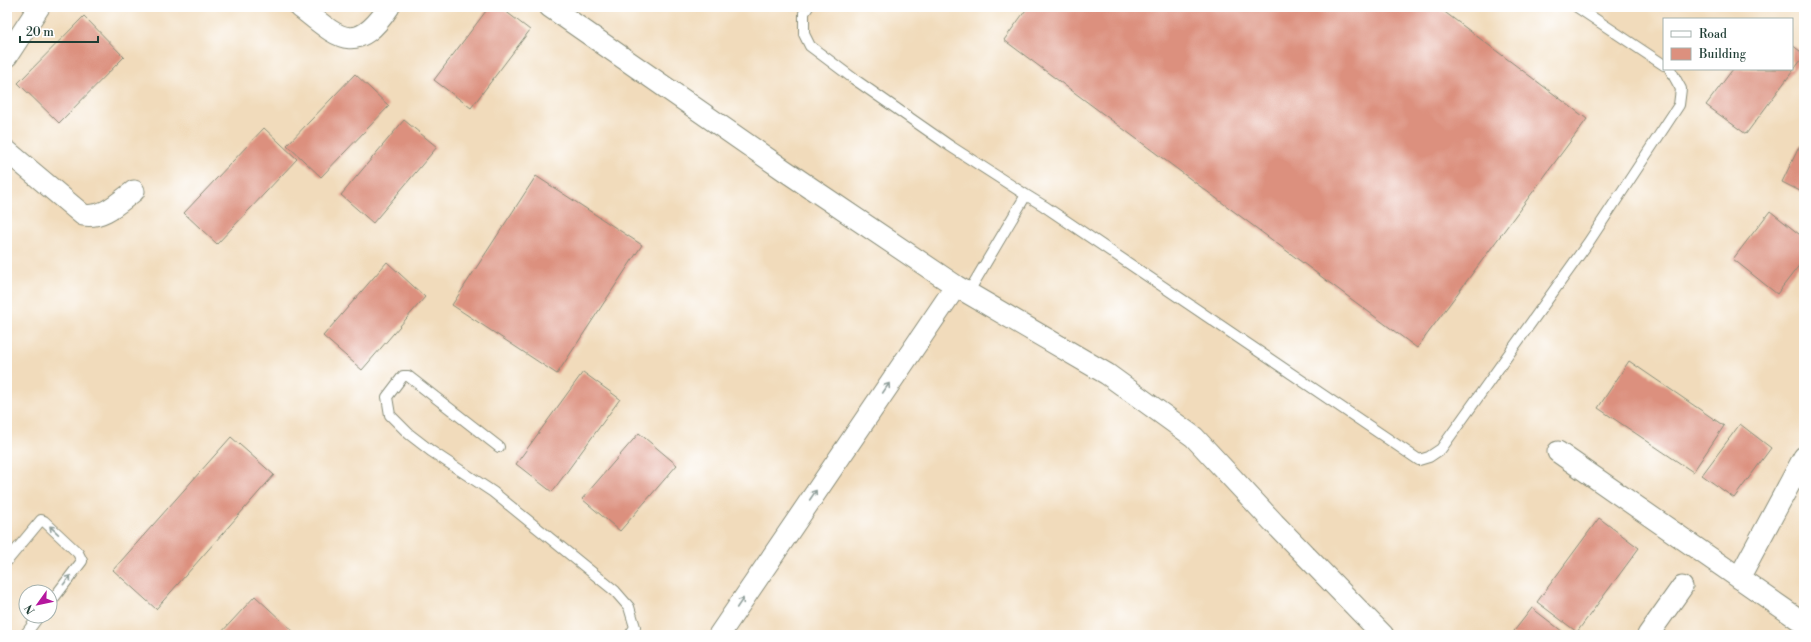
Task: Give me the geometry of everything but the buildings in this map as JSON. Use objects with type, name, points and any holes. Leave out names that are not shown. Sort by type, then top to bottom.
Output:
[{"type":"street","points":[[7,56],[39,7]]},
{"type":"street","points":[[300,7],[334,34],[345,38],[360,37],[380,20],[389,7]]},
{"type":"street","points":[[550,7],[598,42],[784,170],[962,289],[1106,374],[1194,437],[1274,523],[1383,635]]},
{"type":"street","points":[[7,151],[83,215],[91,217],[100,215],[134,191]]},
{"type":"street","points":[[718,635],[962,289]]},
{"type":"street","points":[[1558,452],[1804,624]]},
{"type":"street","points":[[1740,578],[1804,457]]},
{"type":"street","points":[[1648,635],[1682,587]]},
{"type":"lane","points":[[808,7],[804,13],[804,34],[810,46],[950,146],[1051,210],[1418,460],[1428,457],[1441,449],[1588,243],[1679,105],[1681,89],[1671,70]]},
{"type":"lane","points":[[1577,7],[1663,64]]},
{"type":"lane","points":[[962,289],[1026,195]]},
{"type":"lane","points":[[498,447],[408,376],[403,376],[387,396],[390,415],[409,434],[493,492],[615,590],[629,607],[635,627],[630,635]]},
{"type":"lane","points":[[7,561],[40,520],[44,521],[78,553],[82,561],[58,592]]},
{"type":"lane","points":[[25,635],[34,624]]}]
